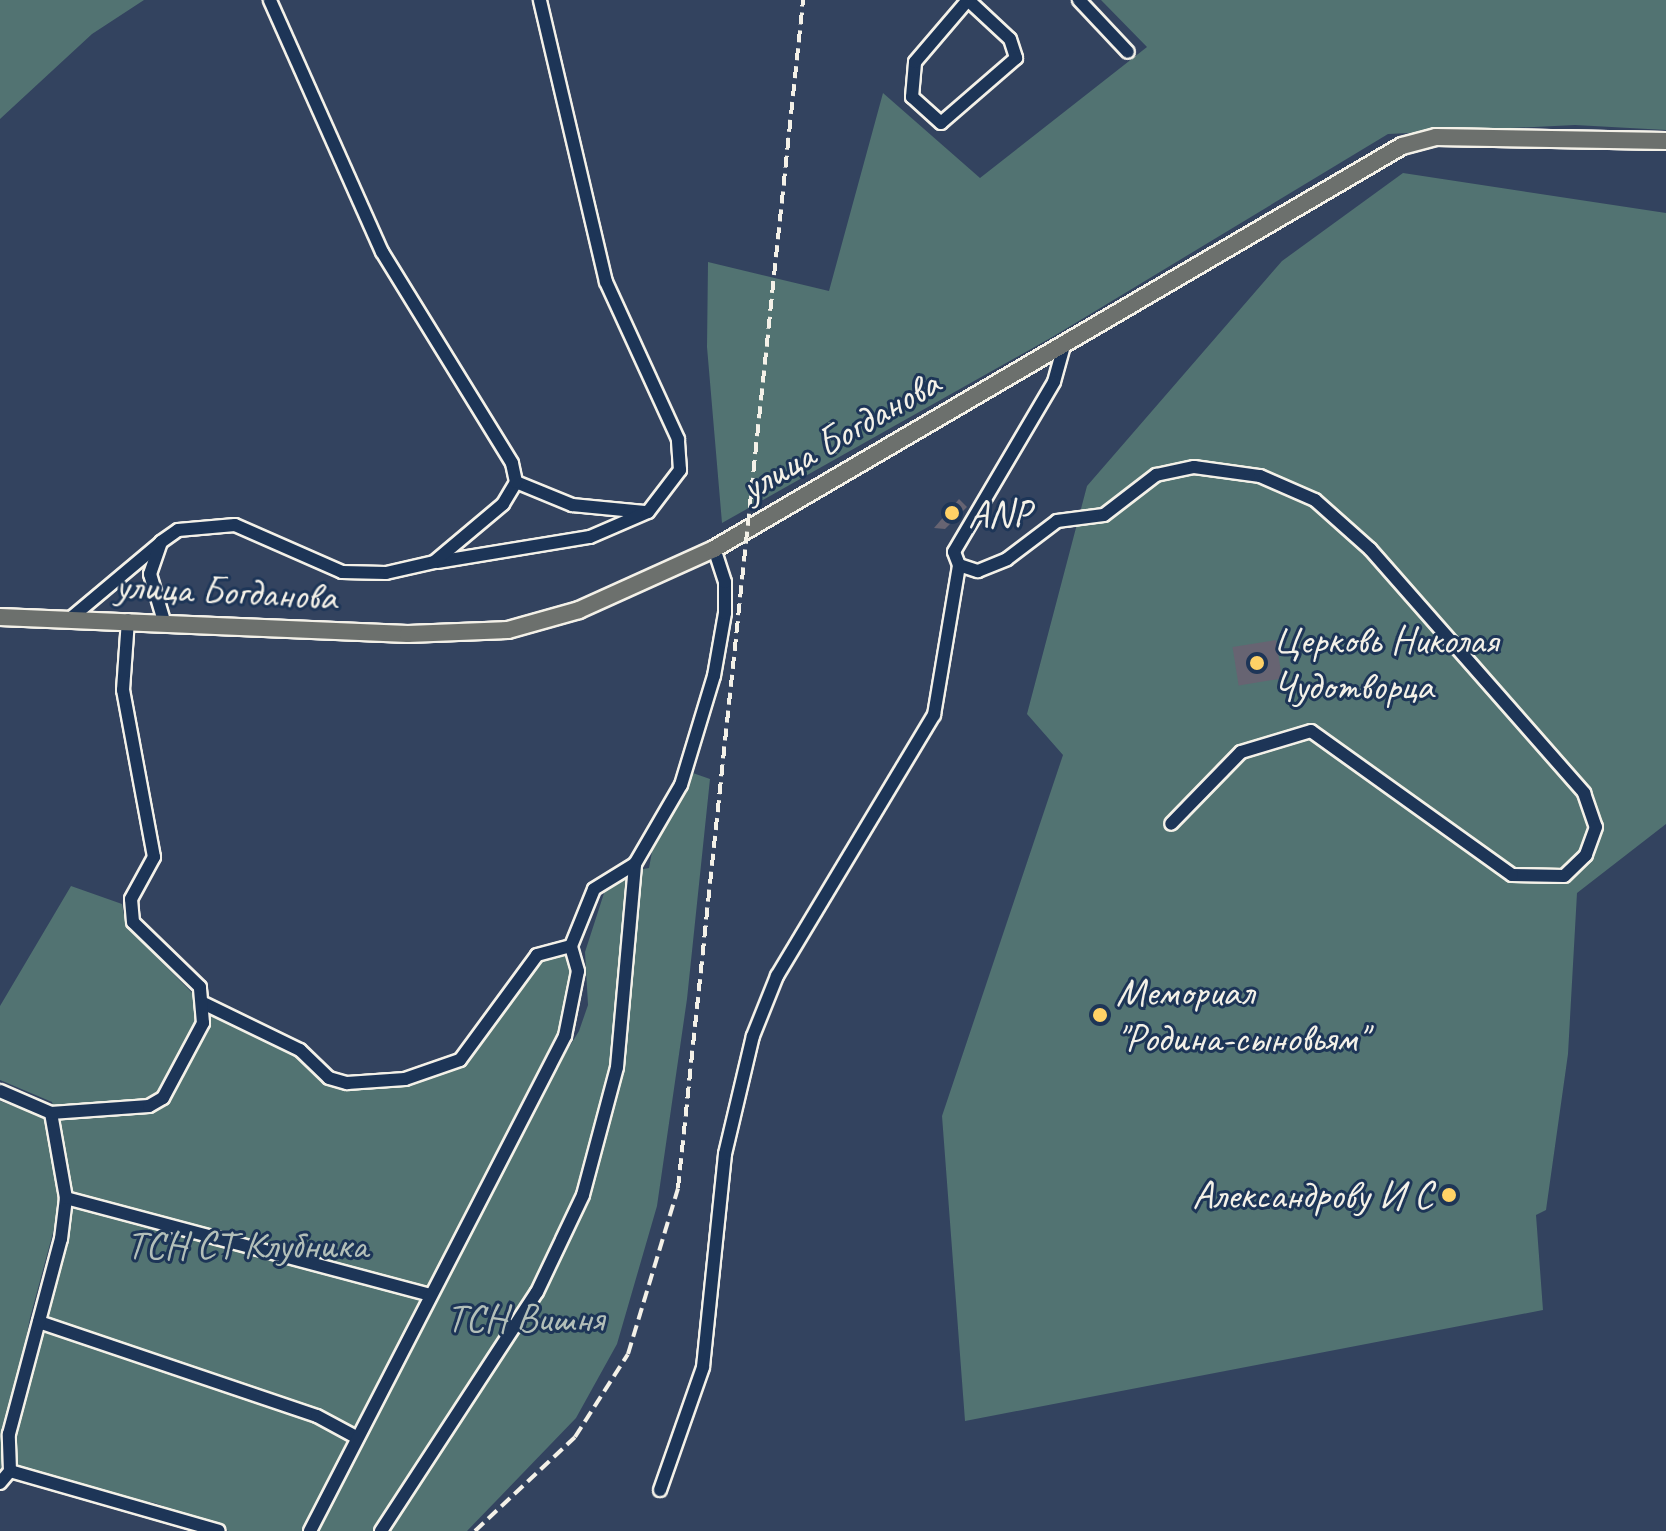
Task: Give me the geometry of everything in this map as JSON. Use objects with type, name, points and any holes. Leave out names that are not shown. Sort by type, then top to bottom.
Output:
[{"type":"main road","name":"улица Богданова","points":[[0,617],[72,617],[408,634],[508,630],[579,610],[714,549],[1402,146],[1460,137],[1666,141]]},
{"type":"street","points":[[270,0],[277,25],[396,279],[512,463],[516,482],[503,504],[434,562]]},
{"type":"street","points":[[72,617],[161,542],[201,524],[235,525],[342,572],[386,573],[434,562],[590,537],[648,512],[680,470],[678,439],[606,282],[540,0]]},
{"type":"street","points":[[968,0],[1010,39],[1016,58],[941,123],[912,97],[915,62],[968,0]]},
{"type":"street","points":[[1079,0],[1128,52]]},
{"type":"street","points":[[660,1490],[703,1367],[725,1154],[753,1036],[777,976],[934,715],[959,565],[954,552],[1054,382],[1065,342]]},
{"type":"street","points":[[959,565],[978,571],[1007,559],[1057,521],[1104,515],[1156,475],[1194,467],[1260,476],[1315,500],[1370,549],[1584,793],[1596,827],[1586,855],[1564,876],[1512,875],[1311,731],[1241,752],[1171,824]]},
{"type":"street","points":[[516,482],[572,505],[648,512]]},
{"type":"street","points":[[161,542],[150,574],[164,621]]},
{"type":"street","points":[[381,1531],[537,1292],[583,1195],[617,1067],[635,864],[681,785],[714,676],[725,582],[714,549]]},
{"type":"street","points":[[0,1091],[51,1113],[149,1106],[163,1098],[203,1023],[200,987],[133,922],[131,899],[154,857],[123,690],[128,620]]},
{"type":"street","points":[[310,1531],[565,1036],[578,971],[571,946],[594,889],[635,864]]},
{"type":"street","points":[[203,1003],[300,1050],[329,1078],[347,1083],[405,1079],[460,1060],[537,955],[571,946]]},
{"type":"street","points":[[0,1483],[10,1471],[9,1434],[39,1322],[66,1198],[51,1113]]},
{"type":"street","points":[[66,1198],[430,1295]]},
{"type":"street","points":[[39,1322],[317,1416],[356,1437]]},
{"type":"street","points":[[10,1471],[219,1531]]},
{"type":"green space","points":[[0,0],[144,0],[92,34],[0,119]]},
{"type":"green space","points":[[1101,0],[1666,0],[1666,130],[1575,125],[1388,134],[1054,336],[722,523],[707,347],[708,262],[829,291],[883,93],[980,178],[1147,47]]},
{"type":"green space","points":[[1403,173],[1666,213],[1666,824],[1577,893],[1568,1054],[1546,1210],[1536,1215],[1543,1310],[965,1421],[942,1116],[1063,755],[1027,714],[1087,486],[1282,261]]},
{"type":"green space","name":"ТСН Вишня","points":[[690,772],[710,779],[687,999],[657,1206],[617,1344],[576,1418],[467,1531],[317,1531],[515,1135],[579,1031],[588,1005],[585,952],[606,887],[627,872],[649,868],[656,830]]},
{"type":"green space","name":"ТСН СТ Клубника","points":[[71,886],[122,904],[126,926],[210,1011],[295,1053],[346,1087],[461,1062],[539,960],[565,952],[573,971],[555,1050],[305,1531],[229,1531],[155,1503],[92,1493],[16,1468],[10,1454],[72,1206],[52,1102],[0,1080],[0,1006]]},
{"type":"green space","points":[[0,1101],[48,1119],[61,1203],[30,1318],[0,1472]]},
{"type":"building","name":"ANP","points":[[959,499],[967,507],[945,529],[934,528]]},
{"type":"building","name":"Церковь Николая Чудотворца","points":[[1276,640],[1282,679],[1239,685],[1233,647]]},
{"type":"railway","points":[[475,1531],[575,1437],[628,1354],[678,1188],[803,0]]},
{"type":"place","name":"ANP","points":[[952,513]]},
{"type":"place","name":"Церковь Николая Чудотворца","points":[[1257,663]]},
{"type":"place","name":"Мемориал \"Родина-сыновьям\"","points":[[1100,1015]]},
{"type":"place","name":"Александрову И С","points":[[1449,1195]]}]
